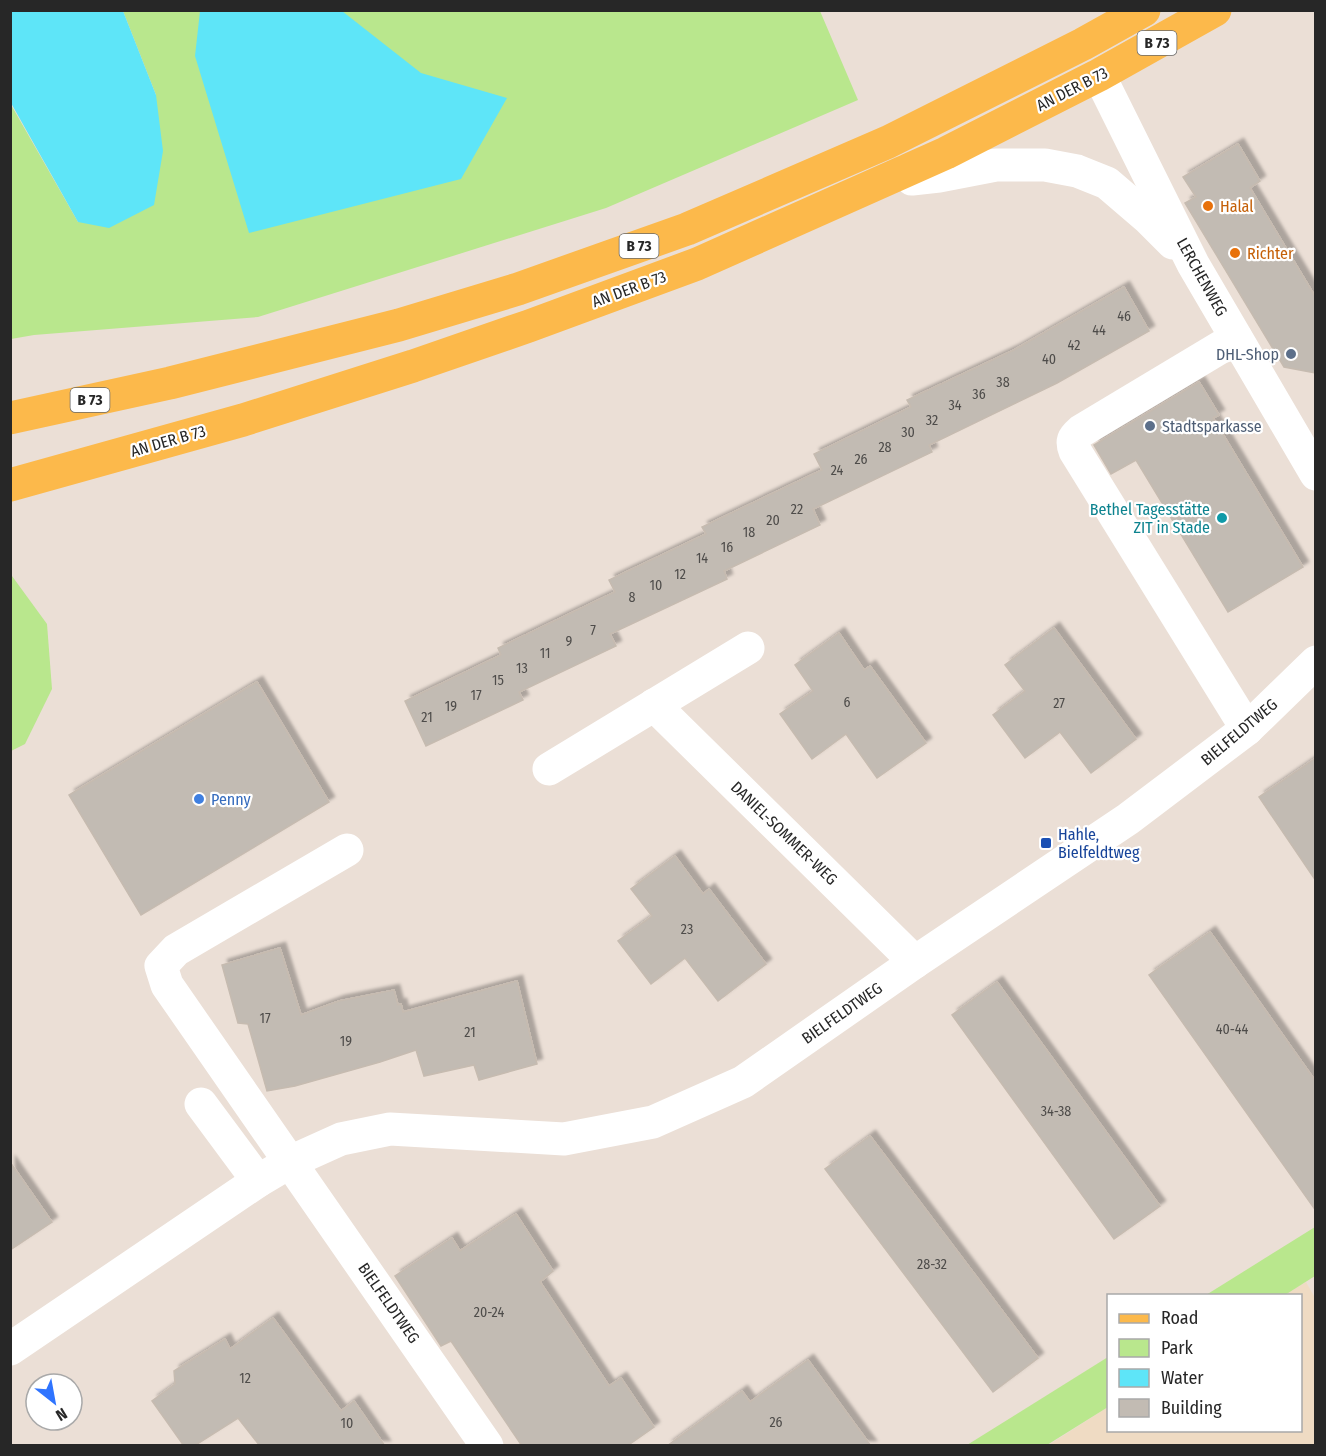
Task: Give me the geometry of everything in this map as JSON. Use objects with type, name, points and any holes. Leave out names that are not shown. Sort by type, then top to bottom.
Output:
[{"type":"main road","name":"B 73","points":[[10,418],[170,383],[399,326],[518,289],[687,228],[846,160],[1083,44],[1144,10]]},
{"type":"main road","name":"AN DER B 73","points":[[10,485],[243,420],[413,366],[697,264],[957,147],[1099,75],[1215,10]]},
{"type":"main road","points":[[1083,44],[1099,75]]},
{"type":"street","name":"LERCHENWEG","points":[[1099,75],[1193,264],[1316,474]]},
{"type":"street","points":[[906,171],[912,179],[996,165],[1045,165],[1077,171],[1107,183],[1149,219],[1193,264]]},
{"type":"street","points":[[1236,338],[1081,431],[1073,438],[1072,444],[1247,729]]},
{"type":"street","points":[[549,769],[748,648]]},
{"type":"street","name":"BIELFELDTWEG","points":[[10,1349],[258,1180],[290,1162],[341,1139],[390,1129],[564,1139],[653,1122],[743,1082],[915,962],[1128,819],[1247,729],[1316,662]]},
{"type":"street","name":"DANIEL-SOMMER-WEG","points":[[654,705],[915,962]]},
{"type":"street","points":[[290,1162],[167,985],[161,966],[177,950],[347,850]]},
{"type":"street","points":[[201,1104],[258,1180]]},
{"type":"street","name":"BIELFELDTWEG","points":[[290,1162],[487,1446]]},
{"type":"shaded area","points":[[1306,1282],[1315,1298],[1315,1445],[1047,1446],[1107,1408],[1107,1432],[1302,1432],[1302,1294],[1287,1294]]},
{"type":"green space","points":[[123,11],[820,11],[858,100],[606,208],[258,317],[34,335],[11,339],[10,103],[78,222],[156,95]]},
{"type":"green space","points":[[12,576],[47,624],[52,689],[25,744],[11,751],[10,577]]},
{"type":"green space","points":[[1315,1227],[1315,1276],[1287,1294],[1208,1294]]},
{"type":"green space","points":[[1107,1358],[1107,1408],[1047,1445],[967,1445]]},
{"type":"water","points":[[11,10],[123,11],[156,95],[163,151],[154,205],[109,228],[78,222],[11,103]]},
{"type":"water","points":[[200,11],[342,11],[421,73],[507,98],[461,179],[249,233],[195,56]]},
{"type":"building","points":[[1238,144],[1260,181],[1250,188],[1316,298],[1316,373],[1284,367],[1185,203],[1196,197],[1183,177]]},
{"type":"building","points":[[1124,287],[1149,331],[1057,383],[929,445],[932,452],[813,509],[820,525],[724,571],[727,579],[610,634],[616,646],[519,692],[523,700],[426,746],[405,701],[501,655],[498,648],[615,592],[609,580],[706,534],[702,527],[822,470],[814,454],[911,407],[907,400],[1014,350]]},
{"type":"building","name":"Bethel Tagesstätte ZIT in Stade","points":[[1199,382],[1219,415],[1213,418],[1303,567],[1228,612],[1136,460],[1111,474],[1094,445]]},
{"type":"building","points":[[1054,628],[1136,739],[1091,773],[1060,732],[1025,758],[993,715],[1025,691],[1005,665]]},
{"type":"building","points":[[839,633],[864,670],[870,666],[926,743],[877,778],[846,734],[812,759],[780,714],[813,691],[795,665]]},
{"type":"building","name":"Penny","points":[[257,682],[329,802],[141,915],[69,795]]},
{"type":"building","points":[[1316,758],[1316,881],[1259,797]]},
{"type":"building","points":[[675,856],[703,894],[709,889],[766,964],[718,1001],[685,958],[651,984],[618,941],[652,916],[631,889]]},
{"type":"building","points":[[1210,932],[1316,1082],[1316,1211],[1149,975]]},
{"type":"building","points":[[280,948],[301,1015],[339,1001],[394,990],[398,1005],[401,1004],[403,1012],[517,981],[537,1064],[479,1080],[474,1065],[424,1076],[416,1050],[295,1086],[267,1091],[248,1024],[238,1023],[222,965]]},
{"type":"building","points":[[997,982],[1160,1206],[1114,1239],[952,1015]]},
{"type":"building","points":[[870,1136],[1038,1358],[993,1392],[825,1169]]},
{"type":"building","points":[[10,1162],[52,1222],[10,1250]]},
{"type":"building","points":[[516,1214],[553,1271],[540,1282],[609,1386],[621,1378],[654,1427],[627,1446],[522,1446],[451,1341],[441,1346],[395,1276],[452,1238],[460,1251]]},
{"type":"building","points":[[273,1318],[341,1411],[354,1401],[385,1446],[260,1446],[238,1418],[194,1446],[184,1446],[152,1401],[175,1384],[174,1371],[225,1339],[230,1349]]},
{"type":"building","points":[[808,1360],[871,1446],[667,1446],[742,1391],[750,1402]]},
{"type":"place","name":"Halal","points":[[1208,206]]},
{"type":"place","name":"Richter","points":[[1235,253]]},
{"type":"place","name":"DHL-Shop","points":[[1291,354]]},
{"type":"place","name":"Stadtsparkasse","points":[[1150,426]]},
{"type":"place","name":"Bethel Tagesstätte ZIT in Stade","points":[[1222,518]]},
{"type":"place","name":"Penny","points":[[199,799]]},
{"type":"place","name":"Hahle, Bielfeldtweg","points":[[1046,843]]}]
